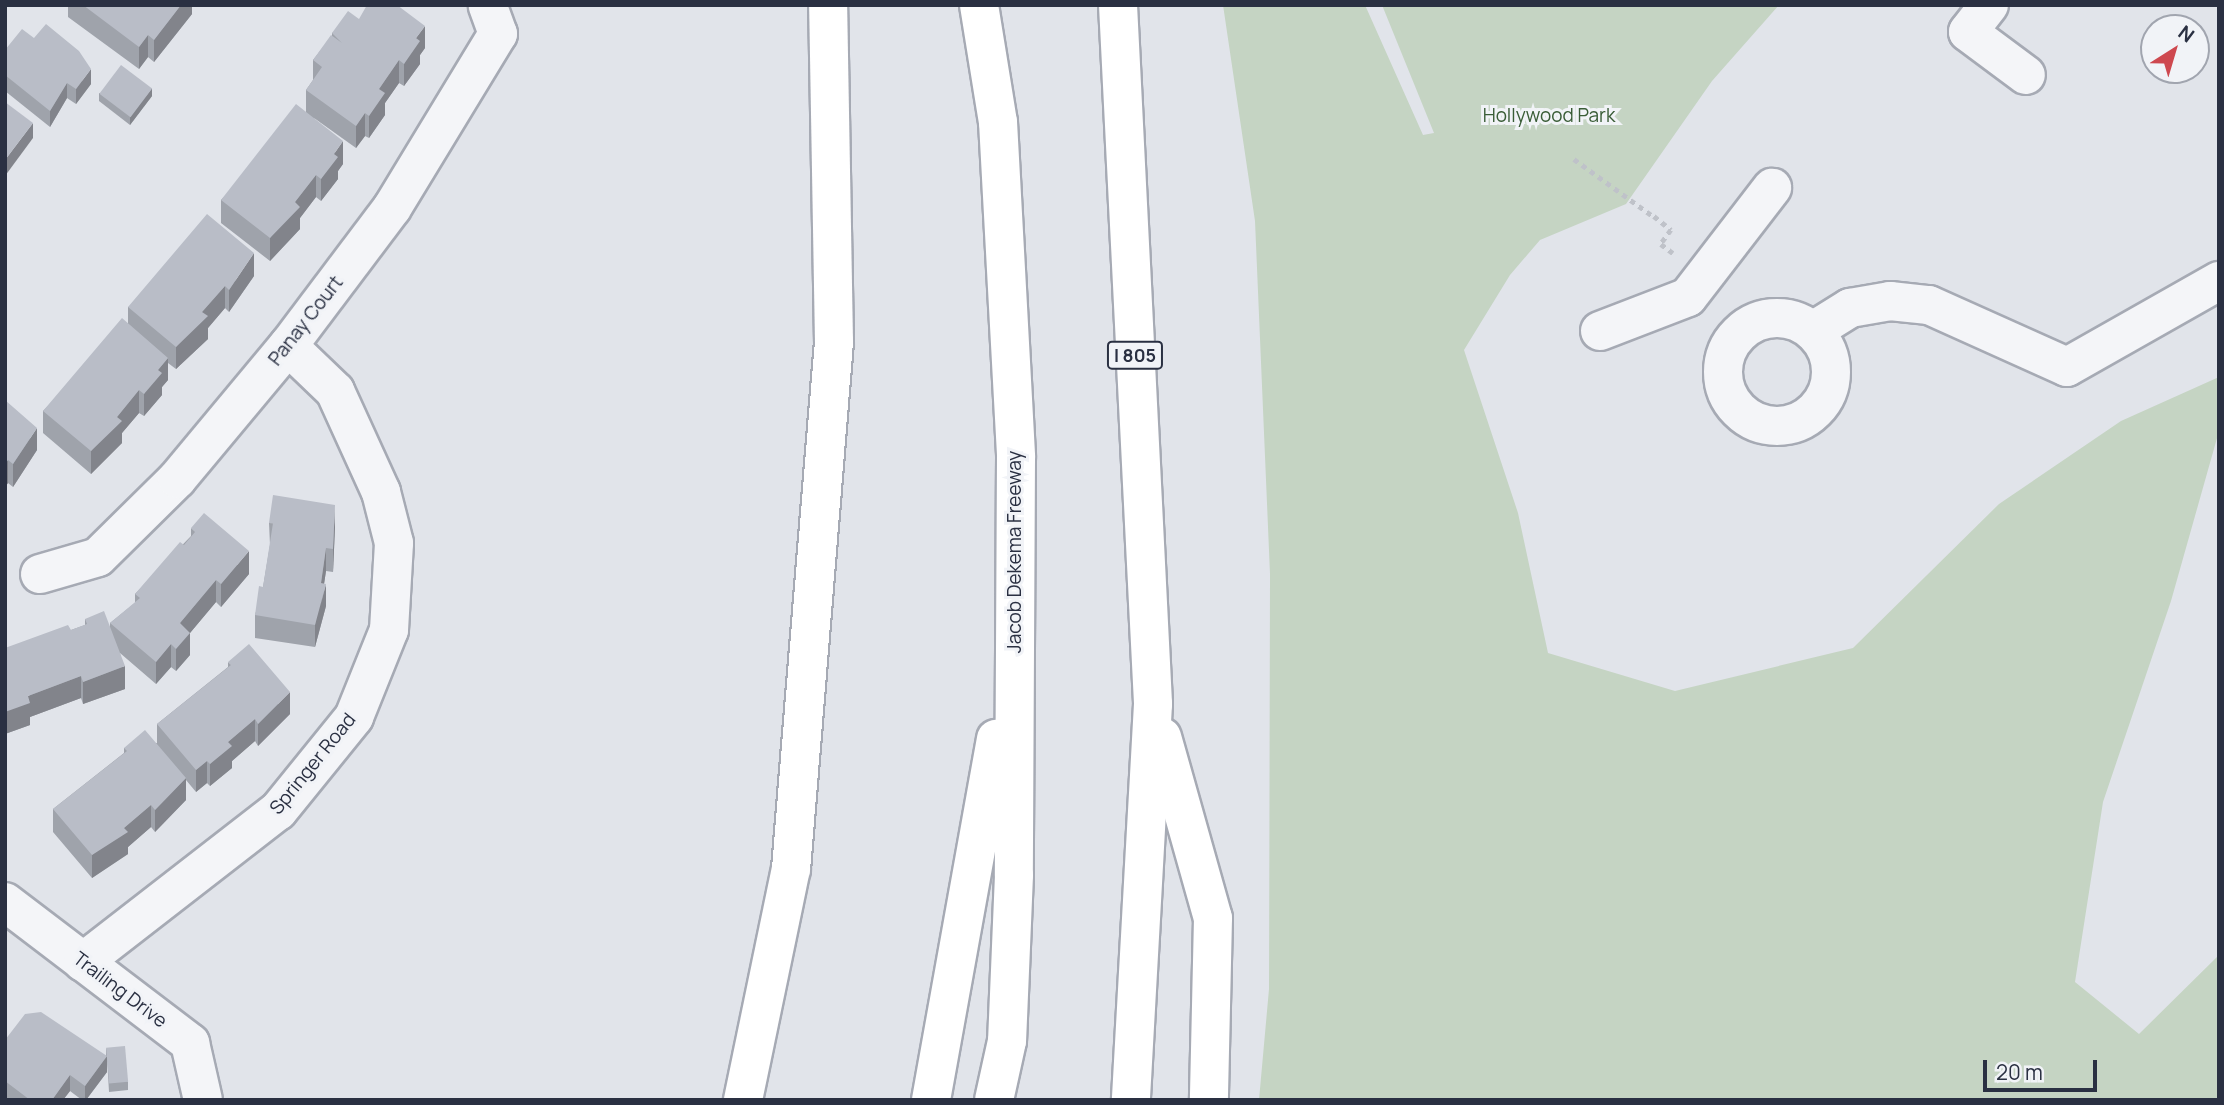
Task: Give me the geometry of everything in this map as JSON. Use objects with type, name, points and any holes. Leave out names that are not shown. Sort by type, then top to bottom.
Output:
[{"type":"highway","points":[[743,1100],[791,869],[832,356],[828,5]]},
{"type":"highway","name":"Jacob Dekema Freeway","points":[[979,5],[998,122],[1016,458],[1007,1041],[994,1100]]},
{"type":"highway","name":"I 805","points":[[1118,5],[1153,704],[1131,1100]]},
{"type":"highway","points":[[931,1100],[1015,634]]},
{"type":"highway","points":[[1153,704],[1213,918],[1209,1100]]},
{"type":"street","points":[[1989,5],[1968,32],[2026,75]]},
{"type":"street","name":"Panay Court","points":[[40,574],[98,557],[177,479],[288,346],[392,208],[498,34],[488,6]]},
{"type":"street","points":[[1600,331],[1688,297],[1772,188]]},
{"type":"street","points":[[1813,331],[1850,308],[1890,301],[1929,305],[2067,368],[2219,281]]},
{"type":"street","points":[[1688,297],[1735,336]]},
{"type":"street","points":[[1765,318],[1782,318],[1813,331],[1831,364],[1824,401],[1794,424],[1775,426],[1757,423],[1730,400],[1723,367],[1735,336],[1765,318]]},
{"type":"street","name":"Springer Road","points":[[83,962],[278,811],[354,717],[389,630],[394,543],[382,492],[335,391],[288,346]]},
{"type":"street","name":"Trailing Drive","points":[[5,902],[190,1043],[203,1099]]},
{"type":"path","points":[[1574,159],[1671,230],[1661,244],[1677,256]]},
{"type":"green space","name":"Hollywood Park","points":[[1223,5],[1365,5],[1423,135],[1434,133],[1382,5],[1779,5],[1712,81],[1626,204],[1540,240],[1510,275],[1464,350],[1518,513],[1548,653],[1675,691],[1853,648],[1999,504],[2121,421],[2219,377],[2219,431],[2171,601],[2103,802],[2075,982],[2139,1034],[2219,955],[2219,1100],[1259,1100],[1269,989],[1270,574],[1255,221]]},
{"type":"building","points":[[83,5],[181,5],[154,40],[148,35],[139,47]]},
{"type":"building","points":[[367,5],[397,5],[425,26],[416,38],[420,41],[404,64],[399,60],[379,89],[385,93],[369,116],[365,113],[356,126],[306,90],[322,67],[313,60],[331,35],[342,43],[332,33],[348,11],[359,19]]},
{"type":"building","points":[[46,24],[79,51],[91,69],[76,89],[67,83],[50,111],[5,75],[5,50],[22,29],[34,38]]},
{"type":"building","points":[[121,65],[152,88],[130,117],[99,94]]},
{"type":"building","points":[[5,102],[33,123],[5,160]]},
{"type":"building","points":[[296,104],[343,141],[334,154],[338,157],[321,179],[316,175],[295,202],[300,207],[270,238],[221,200]]},
{"type":"building","points":[[207,214],[254,253],[229,290],[225,286],[202,312],[208,316],[176,347],[128,307]]},
{"type":"building","points":[[122,318],[168,358],[158,370],[162,373],[144,394],[139,390],[117,417],[122,421],[91,451],[43,411]]},
{"type":"building","points":[[5,400],[37,428],[13,464],[8,460],[5,464]]},
{"type":"building","points":[[273,495],[335,505],[333,549],[326,548],[321,583],[326,584],[315,625],[255,615],[259,586],[263,587],[273,523],[269,523]]},
{"type":"building","points":[[204,513],[249,551],[221,584],[216,580],[180,623],[190,633],[176,649],[171,644],[156,662],[110,623],[140,598],[135,594],[180,542],[184,545],[195,532],[191,528]]},
{"type":"building","points":[[104,611],[125,666],[83,682],[81,676],[28,696],[30,703],[5,712],[5,648],[68,625],[71,630],[87,624],[85,619]]},
{"type":"building","points":[[249,644],[290,692],[258,724],[255,719],[228,742],[232,746],[210,764],[207,761],[196,770],[157,724],[231,665],[228,662]]},
{"type":"building","points":[[145,730],[186,778],[155,810],[151,805],[124,828],[128,832],[92,855],[53,809],[127,751],[124,748]]},
{"type":"building","points":[[41,1012],[107,1056],[85,1086],[70,1075],[52,1100],[30,1100],[5,1081],[5,1040],[25,1014]]},
{"type":"building","points":[[125,1046],[128,1082],[109,1084],[106,1048]]}]
